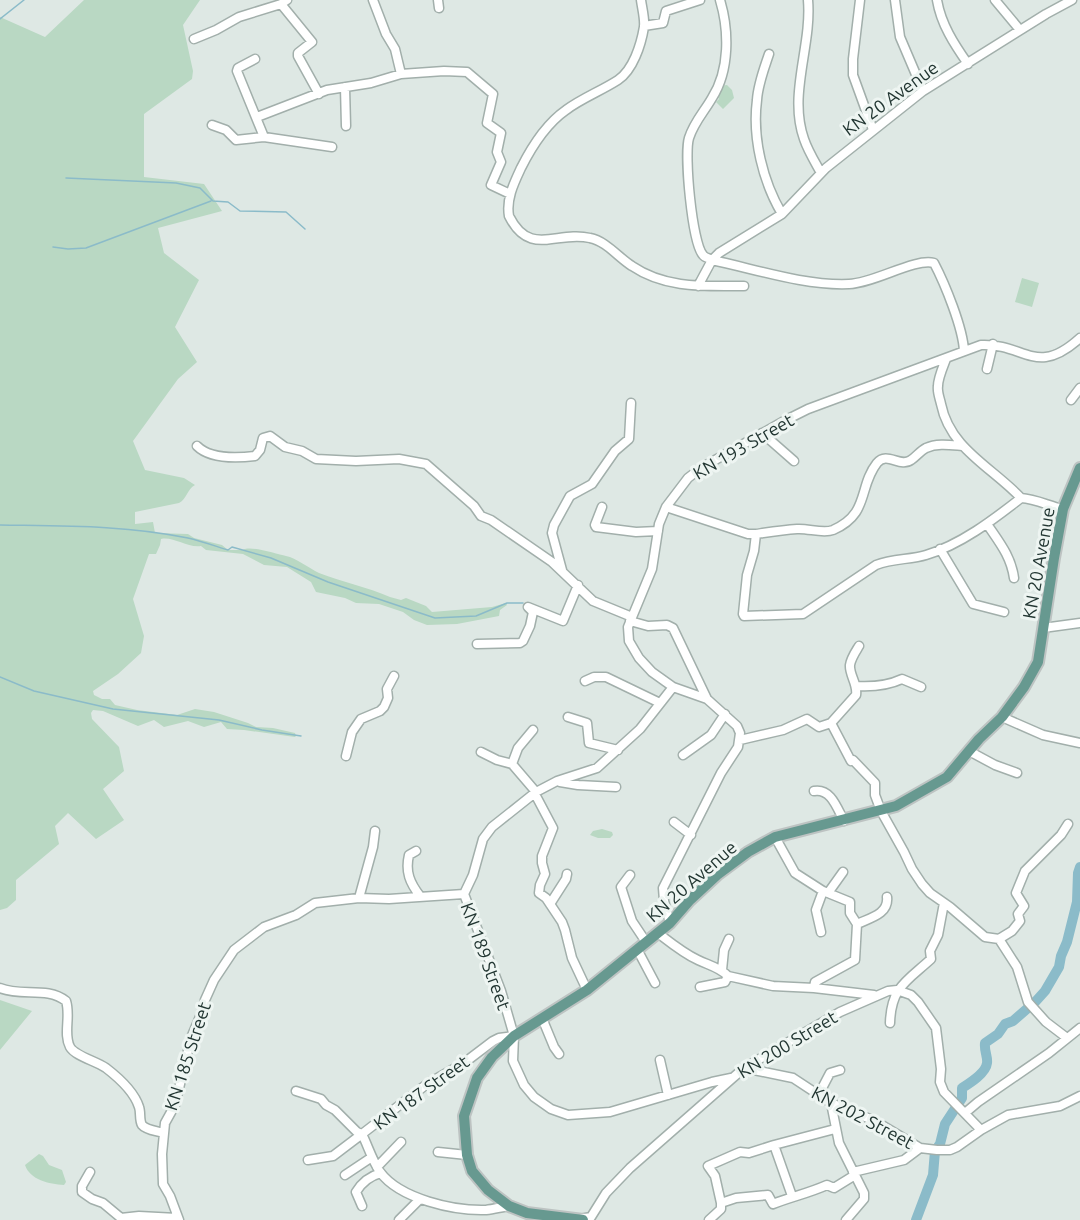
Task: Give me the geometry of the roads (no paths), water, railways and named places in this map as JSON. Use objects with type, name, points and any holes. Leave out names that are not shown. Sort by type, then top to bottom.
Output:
[{"type":"main road","name":"KN 20 Avenue","points":[[581,1220],[527,1213],[509,1206],[488,1190],[472,1171],[467,1155],[464,1116],[477,1078],[492,1057],[514,1036],[587,990],[670,923],[690,900],[717,875],[748,852],[775,837],[881,810],[912,798],[946,777],[1002,717],[1024,687],[1038,662],[1063,509],[1080,468]]},
{"type":"street","points":[[373,0],[386,34],[395,49],[401,74]]},
{"type":"street","points":[[641,0],[644,26],[632,64],[623,76],[587,96],[548,126],[526,158],[510,194],[509,216],[524,236],[531,240],[591,238],[632,266],[665,282],[698,286],[744,286]]},
{"type":"street","points":[[644,26],[663,23],[666,11],[700,0]]},
{"type":"street","points":[[720,0],[724,13],[726,36],[722,75],[712,99],[700,114],[688,140],[687,155],[692,209],[703,255],[712,260],[825,284],[868,281],[915,264],[934,263],[964,342],[964,351]]},
{"type":"street","points":[[808,0],[808,32],[798,111],[804,140],[821,173]]},
{"type":"street","points":[[860,0],[853,75],[873,130]]},
{"type":"street","points":[[896,0],[900,37],[923,91]]},
{"type":"street","points":[[936,0],[942,21],[954,45],[968,64]]},
{"type":"street","points":[[995,0],[1020,30]]},
{"type":"street","name":"KN 20 Avenue","points":[[712,260],[726,248],[782,214],[821,173],[923,91],[1072,0]]},
{"type":"street","points":[[194,39],[238,17],[284,2],[312,42],[298,53],[298,56],[319,94]]},
{"type":"street","points":[[770,54],[760,80],[756,101],[757,126],[760,155],[766,179],[782,214]]},
{"type":"street","points":[[255,59],[238,68],[237,71],[264,137]]},
{"type":"street","points":[[257,117],[319,94],[401,74],[467,72],[493,94],[487,123],[501,133],[496,152],[501,162],[491,185],[510,194]]},
{"type":"street","points":[[345,87],[346,126]]},
{"type":"street","points":[[212,125],[226,130],[236,140],[264,137],[332,147]]},
{"type":"street","points":[[698,286],[712,260]]},
{"type":"street","points":[[987,369],[993,344],[1032,358],[1057,354],[1070,348],[1080,338]]},
{"type":"street","name":"KN 193 Street","points":[[631,619],[652,568],[658,531],[666,507],[688,478],[701,468],[808,410],[964,351],[981,345],[993,344]]},
{"type":"street","points":[[946,359],[938,386],[944,418],[962,446],[1021,498],[1034,499],[1047,506],[1063,509]]},
{"type":"street","points":[[1071,400],[1080,388]]},
{"type":"street","points":[[562,570],[552,533],[554,525],[570,496],[592,484],[615,451],[629,439],[631,403]]},
{"type":"street","points":[[762,434],[794,461]]},
{"type":"street","points":[[197,446],[215,455],[231,458],[255,456],[260,450],[263,438],[270,436],[285,447],[303,451],[316,459],[356,461],[399,459],[426,464],[474,506],[481,516],[491,520],[562,570],[593,601],[648,626],[667,625],[673,628],[707,699]]},
{"type":"street","points":[[666,507],[748,534],[797,529],[832,531],[856,513],[861,506],[869,478],[882,459],[888,458],[903,463],[911,461],[926,448],[949,444],[962,446]]},
{"type":"street","points":[[756,534],[742,614],[802,614],[876,565],[898,559],[924,556],[940,549],[987,524],[1021,498]]},
{"type":"street","points":[[602,507],[596,527],[636,532],[658,531]]},
{"type":"street","points":[[987,524],[1008,554],[1014,578]]},
{"type":"street","points":[[940,549],[973,604],[1004,612]]},
{"type":"street","points":[[477,644],[520,643],[532,618],[533,612],[528,607],[563,621],[578,585]]},
{"type":"street","points":[[631,619],[628,627],[629,641],[639,658],[652,672],[673,687],[707,699],[737,726],[740,740],[663,888],[670,923]]},
{"type":"street","points":[[1043,628],[1080,623]]},
{"type":"street","points":[[740,740],[783,729],[807,719],[819,727],[831,723],[856,695],[850,663],[859,646]]},
{"type":"street","points":[[346,756],[352,732],[361,719],[380,711],[384,706],[388,698],[387,689],[394,676]]},
{"type":"street","points":[[585,681],[594,677],[606,677],[660,703]]},
{"type":"street","points":[[856,686],[870,687],[902,679],[921,687]]},
{"type":"street","name":"KN 189 Street","points":[[514,1036],[501,991],[464,894],[473,875],[483,838],[492,827],[535,793],[557,781],[597,768],[640,729],[673,687]]},
{"type":"street","points":[[683,755],[711,735],[725,714]]},
{"type":"street","points":[[568,717],[587,723],[590,743],[618,750]]},
{"type":"street","points":[[1002,717],[1043,735],[1080,742]]},
{"type":"street","points":[[831,723],[851,761],[853,760],[875,783],[875,795],[881,810],[912,870],[930,893],[985,937],[999,939],[1012,931],[1020,921],[1018,914],[1024,906],[1016,893],[1025,871],[1068,824]]},
{"type":"street","points":[[512,764],[518,748],[533,730]]},
{"type":"street","points":[[969,751],[995,765],[1017,773]]},
{"type":"street","points":[[481,752],[512,764],[535,793],[553,828],[542,856],[545,874],[539,893],[546,898],[565,930],[572,958],[587,990]]},
{"type":"street","points":[[557,781],[578,785],[615,787]]},
{"type":"street","points":[[814,792],[821,790],[827,792],[844,821]]},
{"type":"street","points":[[674,822],[691,835]]},
{"type":"street","points":[[359,898],[373,848],[375,831]]},
{"type":"street","points":[[775,837],[795,873],[825,892],[850,902],[850,913],[857,924],[855,960],[815,982],[814,988]]},
{"type":"street","points":[[416,851],[409,855],[407,872],[420,896]]},
{"type":"street","points":[[821,932],[816,910],[825,892],[843,872]]},
{"type":"street","points":[[550,904],[567,874]]},
{"type":"street","points":[[630,875],[621,888],[656,983]]},
{"type":"street","name":"KN 185 Street","points":[[178,1219],[163,1184],[165,1122],[175,1105],[191,1038],[205,1000],[214,980],[234,950],[264,927],[296,915],[315,903],[359,898],[464,894]]},
{"type":"street","points":[[857,924],[884,910],[888,903],[887,897]]},
{"type":"street","points":[[890,1023],[890,1012],[897,990],[931,959],[930,951],[938,935],[944,903]]},
{"type":"street","points":[[658,933],[677,949],[725,973],[773,986],[875,995]]},
{"type":"street","points":[[700,987],[725,982],[724,950],[729,939]]},
{"type":"street","points":[[999,939],[1017,967],[1030,1005],[1067,1038]]},
{"type":"street","points":[[0,988],[14,992],[54,995],[66,1001],[69,1016],[68,1040],[71,1049],[96,1061],[114,1074],[136,1099],[140,1109],[141,1124],[163,1133]]},
{"type":"street","points":[[897,990],[911,995],[936,1028],[941,1069],[940,1082],[944,1092],[981,1130]]},
{"type":"street","name":"KN 200 Street","points":[[581,1220],[591,1217],[606,1192],[630,1168],[744,1068],[840,1012],[875,995],[897,990]]},
{"type":"street","points":[[542,1018],[559,1054]]},
{"type":"street","points":[[962,1111],[1049,1053],[1080,1028]]},
{"type":"street","points":[[514,1036],[513,1060],[524,1085],[534,1097],[551,1109],[568,1115],[610,1112],[731,1078]]},
{"type":"street","name":"KN 187 Street","points":[[509,1206],[486,1210],[458,1208],[420,1199],[394,1186],[379,1170],[362,1134],[427,1084],[464,1063],[492,1041],[514,1036]]},
{"type":"street","points":[[660,1060],[668,1095]]},
{"type":"street","name":"KN 202 Street","points":[[744,1068],[785,1075],[831,1103],[876,1121],[920,1148],[935,1150],[950,1150],[1008,1115],[1060,1106],[1080,1096]]},
{"type":"street","points":[[819,1094],[830,1073],[840,1070]]},
{"type":"street","points":[[296,1091],[321,1099],[362,1134],[333,1156],[308,1160]]},
{"type":"street","points":[[831,1103],[839,1143],[864,1196],[846,1220]]},
{"type":"street","points":[[709,1220],[721,1209],[721,1203],[715,1176],[708,1166],[740,1152],[749,1153],[835,1129]]},
{"type":"street","points":[[362,1206],[356,1192],[379,1170],[402,1142]]},
{"type":"street","points":[[774,1145],[792,1197]]},
{"type":"street","points":[[721,1203],[736,1198],[768,1195],[773,1204],[827,1185],[834,1188],[854,1174],[904,1160],[920,1148]]},
{"type":"street","points":[[438,1152],[467,1155]]},
{"type":"street","points":[[345,1175],[372,1157]]},
{"type":"street","points":[[90,1172],[82,1186],[82,1192],[103,1203],[121,1218],[139,1216],[178,1219]]},
{"type":"street","points":[[399,1220],[420,1199]]},
{"type":"waterway","points":[[0,19],[24,0]]},
{"type":"waterway","points":[[66,178],[176,183],[200,188],[213,201],[228,202],[240,211],[286,212],[305,229]]},
{"type":"waterway","points":[[53,247],[86,248],[211,201]]},
{"type":"waterway","points":[[0,525],[94,527],[141,531],[188,538],[228,550],[232,547],[271,558],[328,582],[435,618],[476,616],[507,603],[523,603]]},
{"type":"waterway","points":[[0,677],[34,691],[113,709],[219,720],[301,736]]},
{"type":"waterway","points":[[916,1220],[933,1175],[935,1151],[940,1144],[945,1124],[962,1098],[962,1088],[986,1067],[985,1043],[998,1034],[1005,1024],[1013,1021],[1036,1001],[1045,991],[1059,967],[1077,902],[1080,867]]}]
